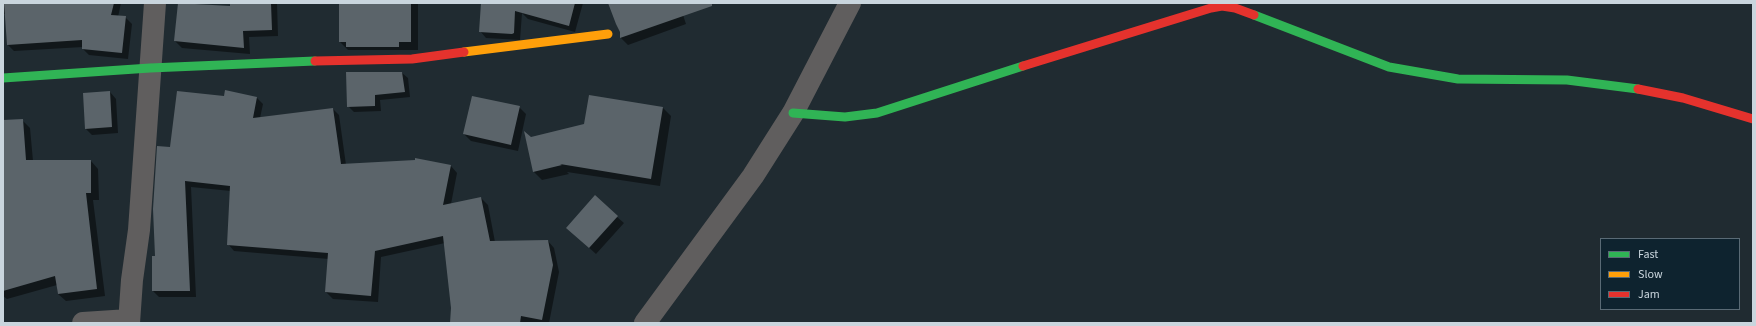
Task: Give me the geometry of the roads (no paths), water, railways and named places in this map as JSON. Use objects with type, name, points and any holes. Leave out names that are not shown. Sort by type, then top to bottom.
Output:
[{"type":"street","points":[[83,323],[129,322],[132,280],[139,230],[155,3]]},
{"type":"street","points":[[644,323],[753,176],[794,113],[850,3]]},
{"type":"street","points":[[794,113],[844,117],[877,113],[1130,32],[1222,6],[1235,8],[1389,67],[1458,79],[1567,80],[1624,86],[1683,98],[1753,119]]},
{"type":"street","points":[[3,78],[150,68],[330,60],[412,59],[608,34]]}]
